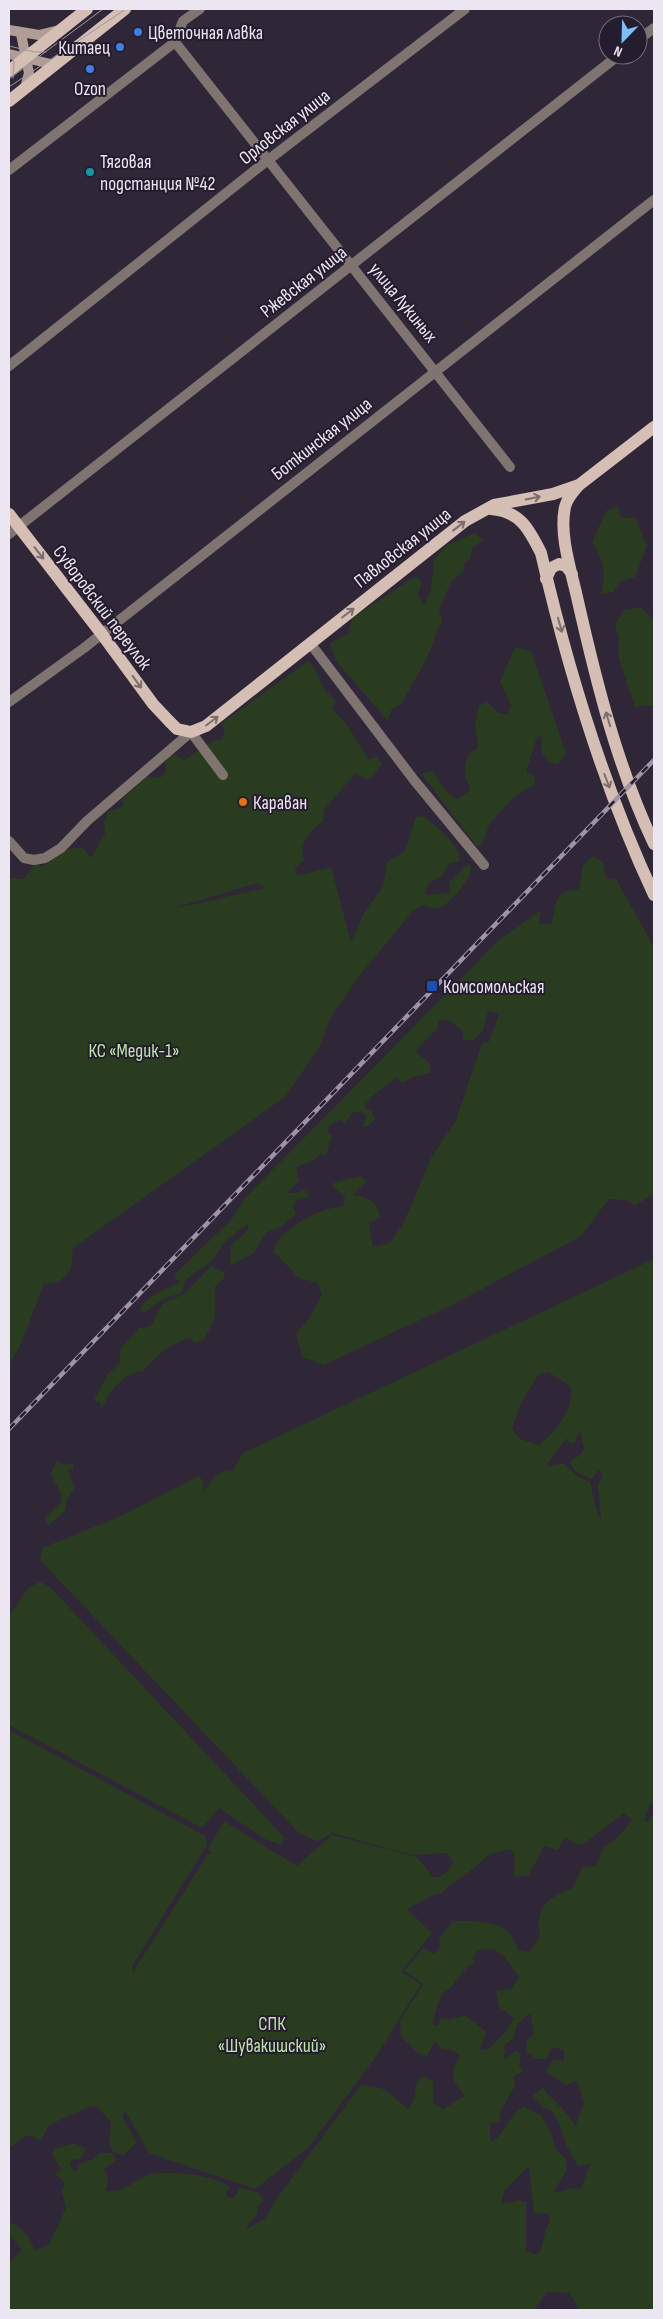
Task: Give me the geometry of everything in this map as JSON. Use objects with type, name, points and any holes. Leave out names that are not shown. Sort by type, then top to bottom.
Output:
[{"type":"main road","points":[[9,71],[87,9]]},
{"type":"main road","points":[[9,101],[124,9]]},
{"type":"main road","points":[[9,30],[21,34],[39,35],[60,30]]},
{"type":"main road","points":[[21,34],[29,73],[25,88]]},
{"type":"main road","points":[[9,54],[55,65]]},
{"type":"main road","name":"Павловская улица","points":[[191,732],[206,726],[466,521],[494,505],[553,494],[579,485],[654,427]]},
{"type":"main road","points":[[579,485],[570,494],[565,505],[564,516],[572,574],[590,654],[617,748],[654,844]]},
{"type":"main road","points":[[486,509],[500,510],[516,515],[525,523],[540,553],[594,749],[631,845],[654,895]]},
{"type":"main road","name":"Суворовский переулок","points":[[9,514],[13,530],[101,633],[153,704],[177,729],[191,732]]},
{"type":"main road","points":[[546,578],[551,568],[559,564],[566,566],[572,574]]},
{"type":"street","points":[[9,170],[175,42],[183,21],[200,9]]},
{"type":"street","name":"Орловская улица","points":[[9,366],[269,160],[465,9]]},
{"type":"street","name":"улица Лукиных","points":[[175,42],[510,467]]},
{"type":"street","name":"Ржевская улица","points":[[13,530],[607,65]]},
{"type":"street","name":"Боткинская улица","points":[[9,702],[101,633],[654,200]]},
{"type":"street","points":[[310,643],[414,780],[484,865]]},
{"type":"street","points":[[191,732],[223,775]]},
{"type":"street","name":"Павловская улица","points":[[9,841],[24,858],[34,860],[45,858],[61,848],[87,821],[191,732]]},
{"type":"green space","points":[[618,506],[621,517],[636,519],[647,546],[635,577],[619,582],[614,592],[601,594],[603,567],[592,542],[606,511]]},
{"type":"green space","points":[[475,533],[483,541],[473,547],[470,559],[464,564],[464,571],[451,581],[439,611],[442,620],[426,660],[402,703],[391,710],[388,721],[336,661],[330,643],[348,634],[352,618],[416,576],[422,582],[418,595],[424,605],[431,590],[434,560],[447,545]]},
{"type":"green space","points":[[641,607],[654,622],[654,705],[635,707],[619,659],[619,639],[615,625],[624,610]]},
{"type":"green space","points":[[515,647],[531,651],[566,753],[558,764],[550,763],[541,752],[542,736],[537,737],[526,772],[535,777],[535,784],[514,797],[490,823],[481,846],[476,845],[422,775],[431,771],[449,794],[458,799],[469,791],[470,787],[465,776],[465,765],[469,755],[478,747],[475,725],[479,706],[487,702],[497,712],[507,715],[511,705],[500,682]]},
{"type":"green space","name":"КС «Медик-1»","points":[[308,661],[315,669],[324,689],[336,701],[332,708],[348,726],[368,759],[377,757],[382,763],[374,776],[366,780],[356,773],[324,810],[323,821],[309,833],[302,848],[304,861],[295,868],[297,876],[331,867],[351,942],[365,911],[383,887],[387,862],[405,851],[416,817],[424,816],[447,836],[456,848],[460,861],[450,863],[442,876],[429,883],[425,895],[450,893],[449,882],[468,864],[471,866],[471,871],[465,884],[443,906],[436,908],[422,905],[412,912],[360,975],[331,1017],[320,1046],[285,1097],[73,1248],[71,1270],[59,1282],[44,1284],[21,1344],[9,1364],[9,878],[24,879],[34,865],[44,866],[58,855],[72,848],[83,848],[91,858],[105,834],[104,822],[108,812],[124,806],[122,799],[147,777],[160,778],[166,772],[165,762],[169,756],[176,755],[184,760],[213,741],[222,739],[225,732],[221,724]],"holes":[[[258,883],[265,888],[177,908]]]},
{"type":"green space","points":[[593,856],[603,863],[606,878],[616,879],[654,947],[654,1194],[635,1205],[626,1200],[609,1199],[581,1236],[454,1304],[324,1365],[302,1357],[296,1333],[310,1317],[322,1295],[318,1283],[299,1278],[273,1251],[281,1237],[294,1226],[310,1216],[343,1207],[345,1197],[331,1185],[360,1176],[367,1181],[353,1195],[371,1201],[377,1207],[380,1217],[369,1223],[373,1247],[390,1243],[403,1224],[431,1158],[456,1120],[482,1043],[489,1042],[499,1014],[488,1011],[483,1031],[473,1040],[463,1040],[463,1031],[448,1020],[439,1021],[437,1029],[415,1051],[430,1064],[430,1073],[413,1077],[402,1083],[397,1077],[374,1095],[364,1108],[371,1110],[375,1119],[368,1126],[362,1127],[367,1116],[360,1111],[352,1113],[345,1124],[340,1119],[330,1125],[327,1133],[332,1136],[326,1155],[321,1154],[314,1160],[296,1167],[299,1181],[287,1193],[305,1190],[310,1196],[297,1200],[293,1207],[296,1214],[282,1226],[266,1233],[254,1253],[230,1266],[231,1245],[248,1230],[248,1223],[225,1242],[212,1261],[185,1280],[182,1293],[165,1298],[145,1312],[140,1311],[142,1306],[151,1297],[179,1283],[174,1275],[232,1219],[244,1199],[500,939],[540,911],[539,924],[551,924],[560,895],[570,890],[579,889],[583,865]]},
{"type":"green space","name":"СПК «Шувакишский»","points":[[654,1259],[654,1803],[651,1803],[644,1820],[647,1822],[654,1814],[654,2310],[580,2310],[569,2293],[547,2292],[534,2310],[9,2310],[9,2263],[22,2250],[9,2234],[9,2222],[26,2234],[34,2251],[48,2246],[66,2208],[62,2192],[65,2182],[55,2174],[61,2169],[52,2155],[55,2149],[74,2143],[86,2149],[80,2160],[72,2159],[70,2165],[75,2172],[81,2163],[94,2159],[98,2153],[112,2153],[116,2160],[104,2170],[108,2176],[106,2191],[125,2188],[153,2174],[170,2173],[193,2174],[215,2179],[229,2187],[226,2196],[233,2199],[240,2188],[258,2192],[264,2201],[258,2205],[256,2217],[249,2223],[246,2230],[265,2218],[278,2197],[361,2085],[384,2089],[408,2109],[414,2100],[417,2081],[425,2076],[433,2082],[433,2103],[443,2109],[465,2096],[453,2077],[454,2068],[460,2056],[453,2050],[442,2049],[435,2041],[427,2056],[419,2054],[401,2036],[400,2021],[423,1984],[404,1971],[423,1948],[435,1954],[440,1947],[439,1939],[453,1921],[484,1922],[499,1926],[511,1935],[518,1950],[529,1952],[540,1937],[539,1918],[544,1905],[549,1900],[573,1888],[582,1867],[596,1866],[603,1848],[619,1836],[632,1820],[624,1813],[585,1843],[579,1845],[565,1837],[558,1850],[544,1846],[529,1875],[514,1877],[515,1857],[511,1849],[490,1854],[462,1878],[449,1885],[442,1894],[436,1894],[407,1909],[432,1933],[401,1972],[421,1984],[377,2055],[308,2148],[255,2189],[149,2153],[125,2111],[122,2117],[137,2142],[124,2155],[113,2152],[109,2142],[111,2122],[96,2106],[88,2107],[49,2125],[41,2140],[27,2135],[9,2148],[9,1730],[205,1836],[207,1845],[132,1966],[133,1972],[208,1854],[213,1854],[208,1849],[224,1821],[297,1866],[332,1835],[417,1857],[433,1877],[443,1875],[453,1862],[447,1853],[412,1855],[332,1833],[317,1841],[299,1833],[40,1560],[42,1548],[121,1516],[199,1476],[203,1481],[203,1492],[215,1476],[227,1470],[232,1472],[243,1453]],"holes":[[[548,1372],[571,1386],[570,1403],[563,1419],[539,1445],[520,1439],[512,1429],[521,1403],[539,1374]],[[580,1431],[584,1449],[580,1455],[569,1462],[576,1472],[591,1479],[599,1470],[603,1475],[598,1485],[601,1520],[596,1509],[590,1482],[577,1476],[564,1463],[549,1466],[547,1464],[567,1438],[568,1442],[574,1444]],[[493,1949],[503,1955],[519,1977],[511,1989],[496,1991],[499,2007],[514,2018],[506,2031],[488,2050],[480,2049],[486,2032],[465,2015],[450,2020],[441,2017],[438,2026],[432,2024],[441,1994],[451,1987],[464,1970],[474,1963],[473,1957],[478,1950]],[[530,2013],[534,2034],[527,2040],[526,2052],[537,2059],[547,2059],[550,2050],[557,2047],[564,2051],[564,2061],[553,2060],[546,2072],[566,2085],[577,2081],[584,2102],[575,2127],[565,2111],[543,2088],[532,2096],[544,2108],[551,2110],[559,2123],[567,2147],[578,2166],[590,2164],[581,2189],[574,2188],[553,2193],[567,2169],[565,2158],[555,2148],[552,2135],[541,2115],[523,2107],[514,2115],[499,2135],[490,2142],[490,2123],[499,2122],[501,2110],[515,2086],[513,2077],[523,2071],[519,2066],[521,2053],[515,2051],[504,2060],[505,2045],[513,2039],[518,2023]],[[529,2166],[534,2213],[549,2214],[550,2221],[538,2255],[526,2251],[526,2202],[519,2200],[501,2204],[505,2190]]]},
{"type":"green space","points":[[211,1266],[224,1272],[224,1278],[215,1286],[215,1318],[204,1340],[194,1343],[190,1338],[170,1347],[158,1355],[143,1371],[133,1373],[119,1383],[100,1409],[101,1402],[97,1403],[94,1400],[108,1374],[120,1363],[120,1349],[139,1328],[151,1326],[162,1304],[184,1294]]},
{"type":"green space","points":[[56,1461],[66,1465],[73,1463],[73,1469],[68,1470],[75,1488],[67,1499],[65,1511],[49,1525],[44,1519],[62,1501],[60,1492],[51,1474]]},
{"type":"green space","points":[[40,1582],[50,1587],[285,1838],[281,1845],[265,1839],[219,1808],[202,1828],[9,1725],[9,1616],[28,1588]]},
{"type":"tram line","points":[[9,79],[103,9]]},
{"type":"tram line","points":[[9,87],[126,9]]},
{"type":"tram line","points":[[9,46],[34,52],[46,52]]},
{"type":"tram line","points":[[9,49],[14,62],[13,78]]},
{"type":"railway","points":[[9,1429],[654,760]]},
{"type":"place","name":"Цветочная лавка","points":[[138,32]]},
{"type":"place","name":"Китаец","points":[[120,47]]},
{"type":"place","name":"Ozon","points":[[90,69]]},
{"type":"place","name":"Тяговая подстанция №42","points":[[90,172]]},
{"type":"place","name":"Караван","points":[[243,802]]},
{"type":"place","name":"Комсомольская","points":[[432,986]]}]
